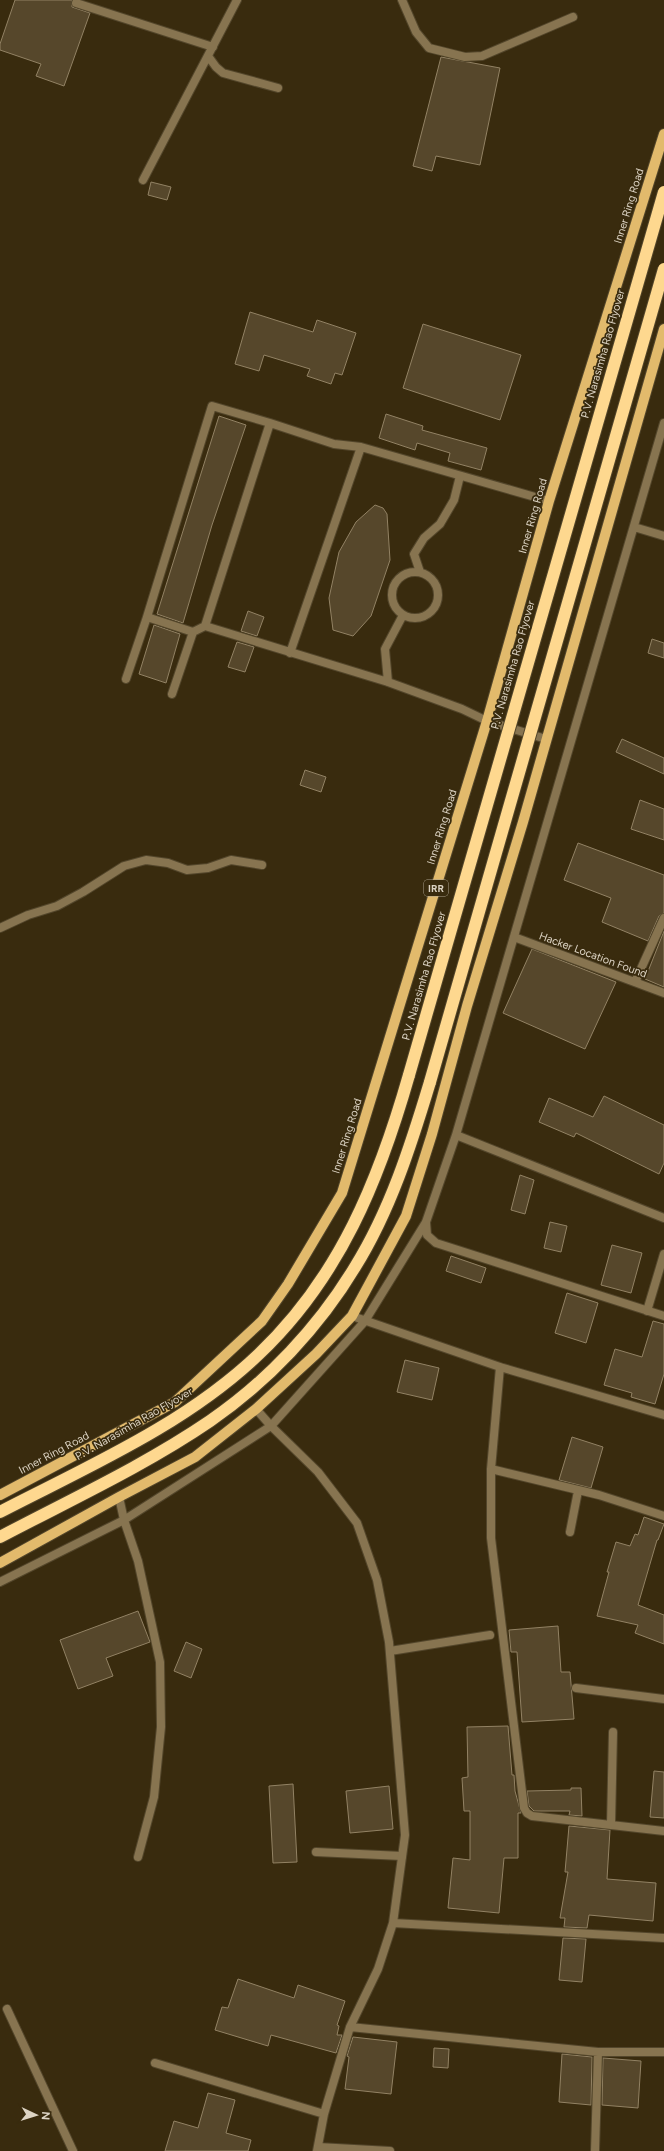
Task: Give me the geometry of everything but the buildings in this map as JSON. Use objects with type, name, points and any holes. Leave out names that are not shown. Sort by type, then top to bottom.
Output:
[{"type":"highway","name":"P.V. Narasimha Rao Flyover","points":[[0,1512],[166,1423],[228,1380],[259,1354],[312,1294],[336,1257],[358,1216],[380,1168],[396,1119],[664,192]]},
{"type":"highway","points":[[0,1537],[137,1465],[179,1441],[210,1421],[243,1396],[295,1346],[314,1324],[356,1267],[398,1176],[430,1082],[664,269]]},
{"type":"main road","name":"Inner Ring Road","points":[[0,1495],[175,1402],[262,1322],[288,1284],[342,1193],[487,721],[549,501],[664,134]]},
{"type":"main road","points":[[0,1563],[119,1497],[195,1458],[256,1409],[316,1354],[352,1316],[406,1216],[432,1134],[467,1006],[523,822],[664,329]]},
{"type":"street","points":[[143,180],[237,0]]},
{"type":"street","points":[[402,0],[416,32],[429,48],[465,57],[482,56],[573,17]]},
{"type":"street","points":[[76,3],[212,46]]},
{"type":"street","points":[[208,56],[216,67],[223,73],[278,88]]},
{"type":"street","points":[[126,679],[147,617],[212,406],[334,444],[361,447],[549,501]]},
{"type":"street","points":[[205,626],[270,423]]},
{"type":"street","points":[[0,1582],[124,1520],[271,1426],[365,1321],[426,1222],[456,1135],[664,423]]},
{"type":"street","points":[[290,653],[361,447]]},
{"type":"street","points":[[420,572],[414,554],[424,538],[440,524],[454,500],[460,476]]},
{"type":"street","points":[[634,527],[664,536]]},
{"type":"street","points":[[420,572],[433,580],[438,593],[438,600],[430,612],[424,616],[417,618],[403,615],[394,604],[392,590],[395,583],[406,573],[420,572]]},
{"type":"street","points":[[388,682],[385,649],[403,615]]},
{"type":"street","points":[[147,617],[193,632],[205,626],[388,682],[462,709],[487,721],[546,739]]},
{"type":"street","points":[[172,694],[193,632]]},
{"type":"street","points":[[0,928],[28,915],[56,906],[83,892],[124,866],[146,860],[168,863],[187,870],[208,868],[231,860],[262,865]]},
{"type":"street","points":[[635,982],[664,918]]},
{"type":"street","name":"Hacker Location Found","points":[[514,938],[664,993]]},
{"type":"street","points":[[456,1135],[664,1218]]},
{"type":"street","points":[[426,1222],[427,1235],[436,1243],[664,1316]]},
{"type":"street","points":[[646,1311],[664,1254]]},
{"type":"street","points":[[352,1316],[500,1367],[664,1415]]},
{"type":"street","points":[[500,1367],[491,1469],[491,1538],[524,1808],[527,1813],[532,1816],[664,1831]]},
{"type":"street","points":[[256,1409],[271,1426],[318,1472],[357,1523],[377,1580],[390,1651],[405,1835],[393,1923],[378,1969],[350,2027],[324,2114],[317,2149],[390,2151]]},
{"type":"street","points":[[491,1469],[599,1495],[664,1516]]},
{"type":"street","points":[[570,1532],[578,1491]]},
{"type":"street","points":[[119,1497],[124,1520],[138,1561],[160,1662],[161,1727],[154,1797],[138,1857]]},
{"type":"street","points":[[390,1651],[490,1635]]},
{"type":"street","points":[[576,1688],[664,1699]]},
{"type":"street","points":[[611,1825],[613,1732]]},
{"type":"street","points":[[316,1852],[402,1856]]},
{"type":"street","points":[[393,1923],[664,1938]]},
{"type":"street","points":[[7,2010],[73,2151]]},
{"type":"street","points":[[350,2027],[598,2052],[664,2052]]},
{"type":"street","points":[[595,2151],[598,2052]]},
{"type":"street","points":[[154,2063],[324,2114]]}]
